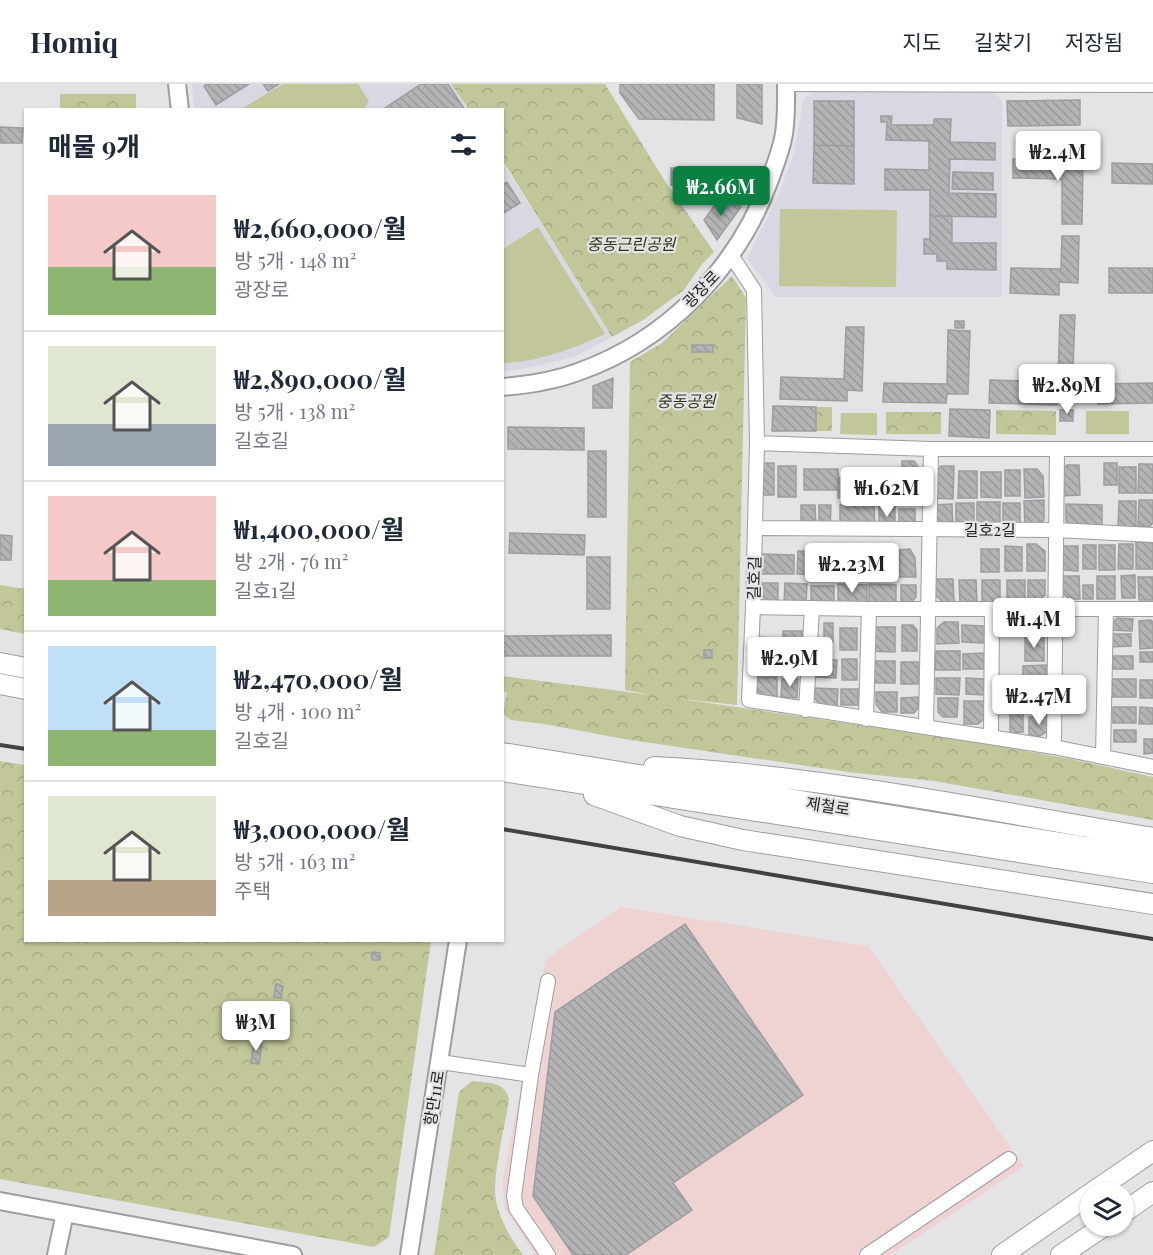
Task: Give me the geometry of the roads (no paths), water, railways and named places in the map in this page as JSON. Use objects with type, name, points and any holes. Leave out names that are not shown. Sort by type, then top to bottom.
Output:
[{"type":"main road","points":[[0,663],[24,668]]},
{"type":"main road","points":[[0,684],[24,688]]},
{"type":"main road","name":"제철로","points":[[504,754],[554,771],[1153,873]]},
{"type":"main road","points":[[554,771],[699,770],[832,785],[1153,838]]},
{"type":"main road","name":"제철로","points":[[504,771],[554,771],[1153,858]]},
{"type":"main road","points":[[554,771],[680,826],[734,838],[1153,904]]},
{"type":"main road","points":[[1108,1182],[1153,1151]]},
{"type":"main road","points":[[1134,1205],[1153,1192]]},
{"type":"main road","points":[[1002,1255],[1080,1201]]},
{"type":"main road","points":[[1061,1255],[1089,1236]]},
{"type":"street","points":[[177,84],[180,108]]},
{"type":"street","name":"광장로","points":[[504,387],[526,385],[577,373],[618,356],[648,337],[692,301],[731,255],[763,198],[779,153],[786,116],[786,84],[1153,85]]},
{"type":"street","name":"길호길","points":[[731,255],[754,290],[757,443],[749,700],[1054,747],[1153,767]]},
{"type":"street","points":[[757,443],[931,449],[1153,449]]},
{"type":"street","points":[[926,727],[931,449]]},
{"type":"street","points":[[1054,747],[1057,449]]},
{"type":"street","name":"길호2길","points":[[755,528],[1056,530],[1153,535]]},
{"type":"street","points":[[753,607],[1153,609]]},
{"type":"street","points":[[806,710],[812,609]]},
{"type":"street","points":[[866,719],[869,609]]},
{"type":"street","points":[[991,737],[993,609]]},
{"type":"street","points":[[1103,756],[1106,609]]},
{"type":"street","name":"항만11로","points":[[409,1255],[458,942]]},
{"type":"street","points":[[548,981],[531,1075],[514,1196],[516,1208],[548,1255]]},
{"type":"street","points":[[440,1062],[531,1075]]},
{"type":"street","points":[[867,1255],[1008,1159]]},
{"type":"street","points":[[0,1201],[293,1255]]},
{"type":"street","points":[[56,1255],[65,1213]]},
{"type":"railway","points":[[0,745],[24,749]]},
{"type":"railway","points":[[504,829],[1153,939]]},
{"type":"park label","name":"중동근린공원","points":[[631,244]]},
{"type":"park label","name":"중동공원","points":[[686,401]]}]
